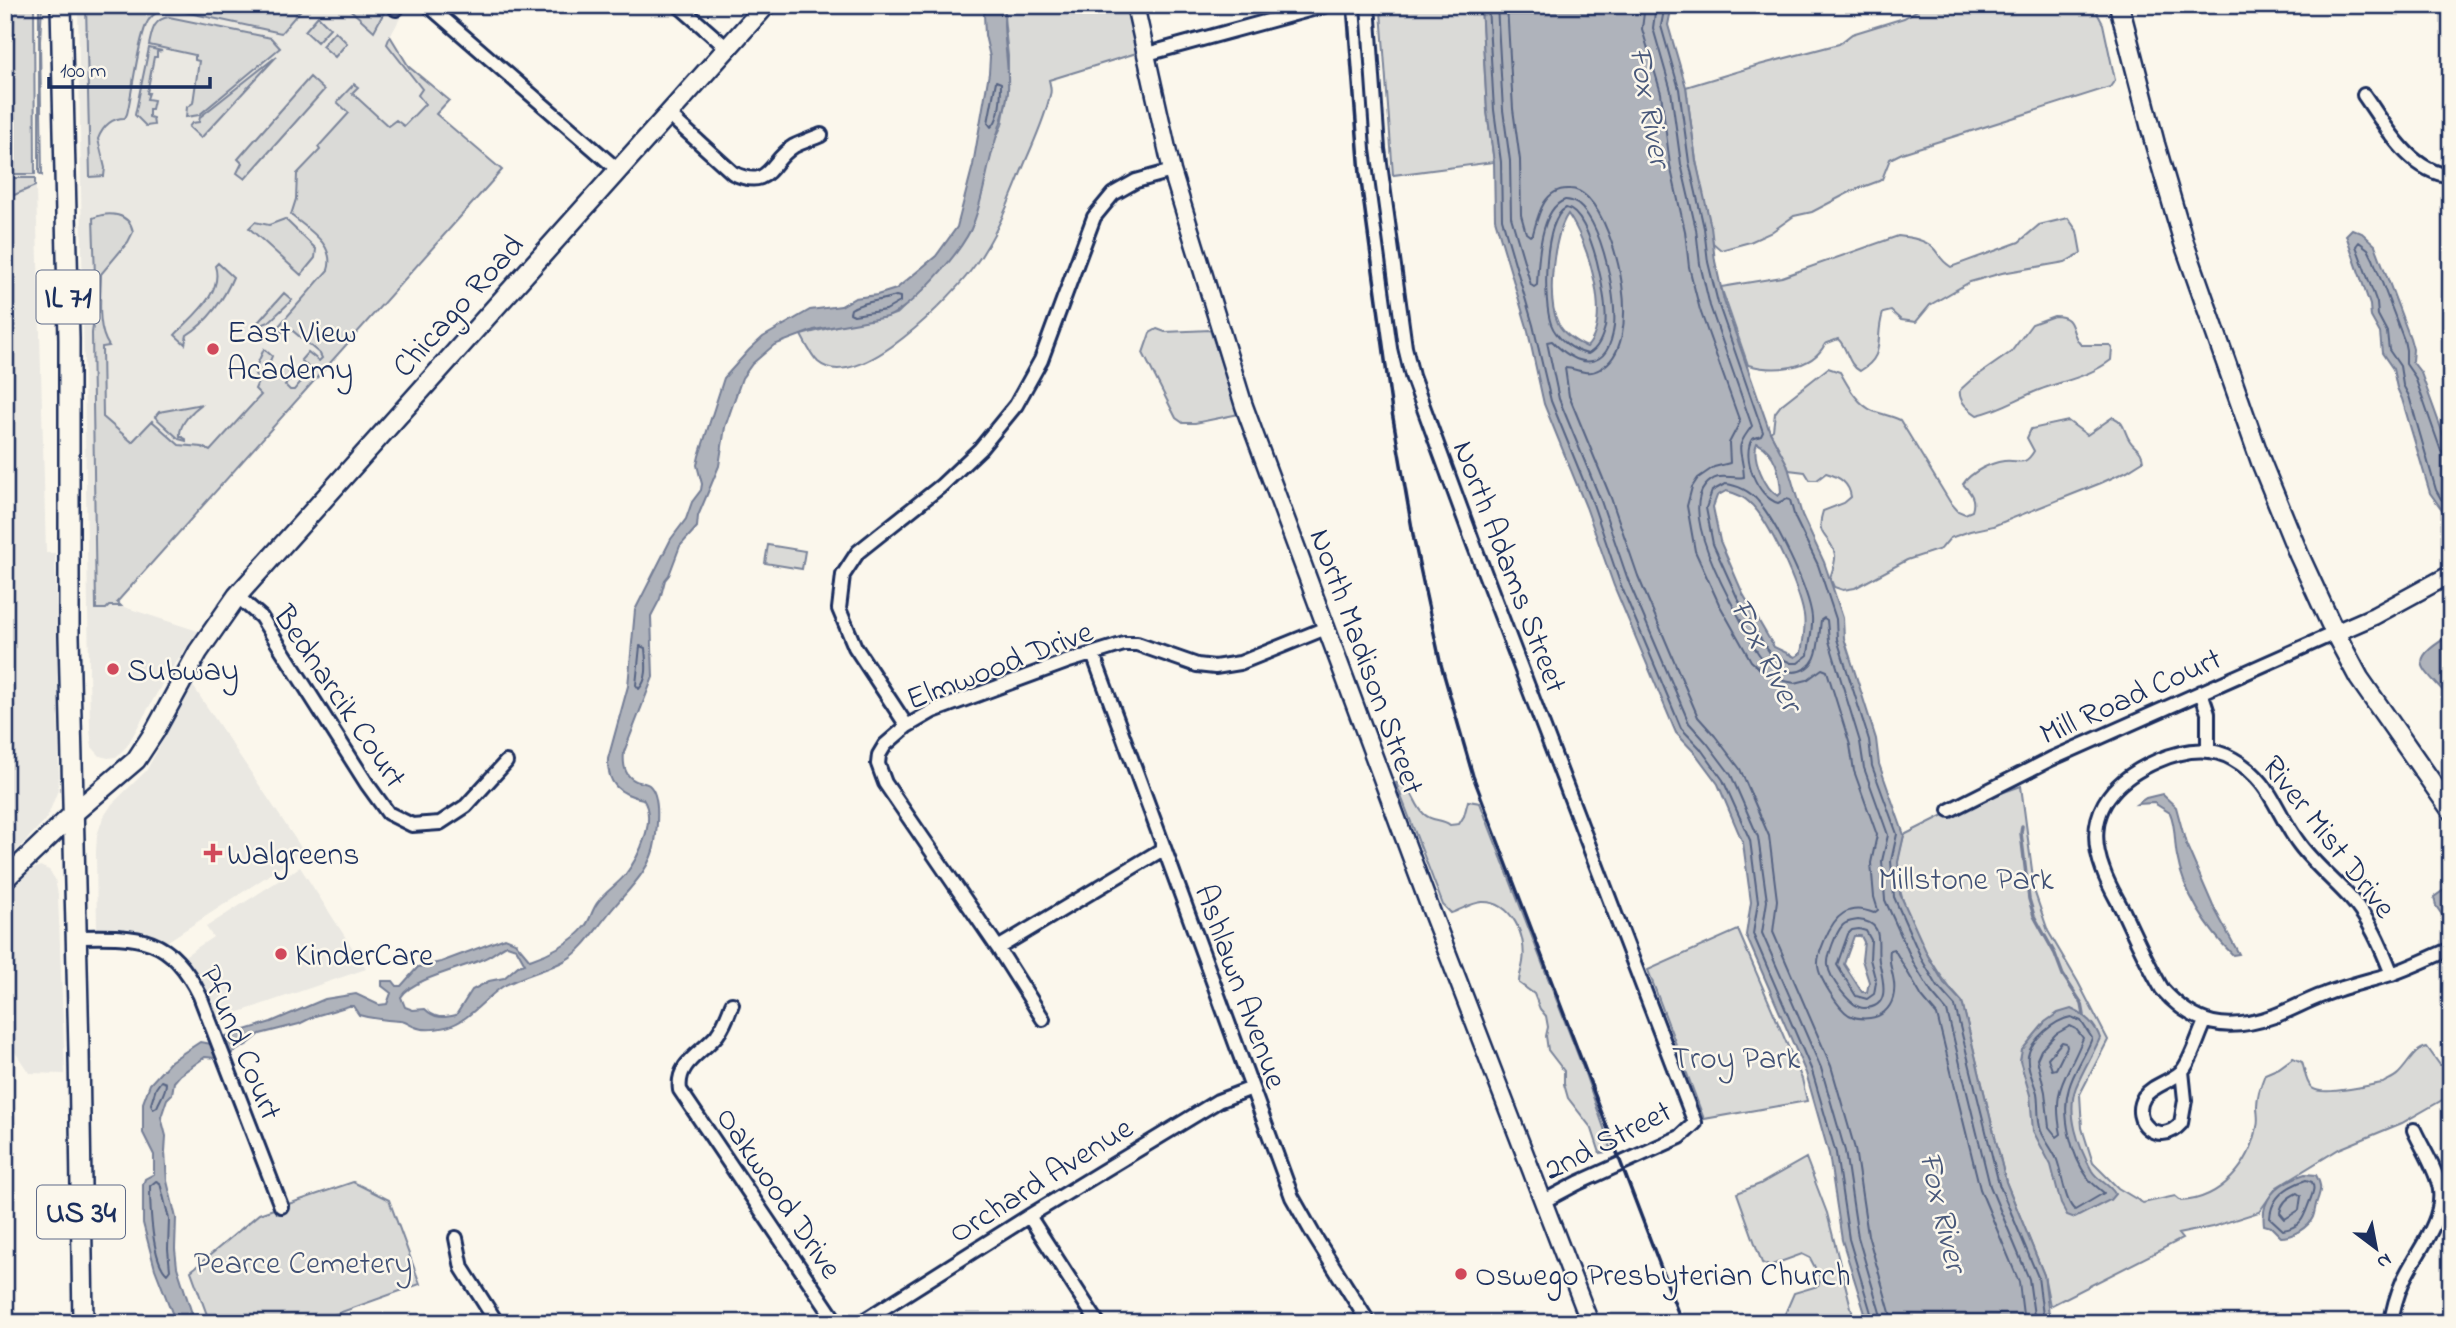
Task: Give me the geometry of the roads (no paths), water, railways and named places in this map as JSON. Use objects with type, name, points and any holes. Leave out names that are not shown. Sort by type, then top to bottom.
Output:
[{"type":"main road","name":"IL 71","points":[[61,5],[69,339],[69,636],[74,813]]},
{"type":"main road","name":"Chicago Road","points":[[5,879],[74,813],[136,760],[198,652],[237,596],[766,5]]},
{"type":"main road","points":[[2119,5],[2166,181],[2219,344],[2261,461],[2335,634],[2359,678],[2451,810]]},
{"type":"main road","name":"US 34","points":[[74,813],[83,1323]]},
{"type":"street","points":[[428,5],[618,170]]},
{"type":"street","points":[[678,5],[727,48]]},
{"type":"street","name":"North Madison Street","points":[[1135,5],[1172,171],[1244,406],[1424,893],[1590,1323]]},
{"type":"street","points":[[1147,54],[1327,5]]},
{"type":"street","name":"North Adams Street","points":[[1368,5],[1378,149],[1405,347],[1412,376],[1695,1123]]},
{"type":"street","points":[[2364,95],[2412,158],[2427,169],[2451,176]]},
{"type":"street","points":[[668,114],[733,173],[745,179],[758,178],[770,172],[792,147],[821,135]]},
{"type":"street","points":[[907,726],[855,646],[839,609],[843,575],[858,552],[942,486],[981,449],[1016,405],[1041,360],[1094,218],[1113,194],[1136,181],[1172,171]]},
{"type":"street","points":[[2335,634],[2374,616],[2451,573]]},
{"type":"street","name":"Bednarcik Court","points":[[237,596],[261,617],[388,813],[412,825],[440,822],[466,806],[506,762]]},
{"type":"street","name":"Elmwood Drive","points":[[1043,1019],[880,774],[879,755],[886,745],[907,726],[933,711],[1124,644],[1137,644],[1197,665],[1215,667],[1240,663],[1326,628]]},
{"type":"street","name":"Mill Road Court","points":[[1950,810],[2051,759],[2335,634]]},
{"type":"street","name":"Ashlawn Avenue","points":[[1093,654],[1292,1197],[1312,1234],[1369,1323]]},
{"type":"street","points":[[2201,692],[2208,713],[2208,749],[2182,751],[2134,773],[2110,792],[2101,810],[2096,836],[2103,870],[2151,971],[2174,1003],[2205,1022],[2248,1024],[2275,1016],[2323,995],[2392,974],[2450,948]]},
{"type":"street","name":"River Mist Drive","points":[[2208,749],[2231,757],[2256,774],[2272,797],[2288,830],[2306,854],[2352,900],[2369,922],[2392,974]]},
{"type":"street","points":[[998,948],[1163,849]]},
{"type":"street","name":"Pfund Court","points":[[76,937],[112,937],[151,942],[170,954],[187,972],[194,983],[281,1206]]},
{"type":"street","name":"Oakwood Drive","points":[[732,1004],[717,1035],[685,1068],[681,1075],[681,1090],[836,1323]]},
{"type":"street","points":[[2182,1071],[2144,1098],[2140,1109],[2141,1118],[2147,1128],[2157,1134],[2167,1134],[2181,1123],[2184,1111],[2182,1071],[2205,1022]]},
{"type":"street","name":"Orchard Avenue","points":[[860,1323],[1218,1101],[1252,1088]]},
{"type":"street","name":"2nd Street","points":[[1544,1201],[1680,1137],[1695,1123]]},
{"type":"street","points":[[2391,1323],[2393,1306],[2403,1280],[2433,1221],[2445,1188],[2414,1130]]},
{"type":"street","points":[[1029,1216],[1098,1323]]},
{"type":"street","points":[[456,1238],[462,1268],[497,1323]]},
{"type":"water","points":[[989,5],[1006,5],[1004,24],[1008,90],[979,208],[965,240],[934,279],[898,311],[887,317],[814,330],[774,345],[752,364],[742,378],[725,427],[719,466],[698,516],[697,527],[680,546],[651,616],[653,677],[624,752],[628,775],[649,785],[657,804],[655,842],[642,873],[572,956],[502,987],[454,1024],[422,1029],[402,1021],[359,1015],[353,1006],[349,1006],[315,1016],[299,1024],[260,1034],[227,1059],[205,1057],[180,1075],[174,1082],[172,1094],[167,1099],[161,1117],[166,1136],[167,1181],[176,1218],[177,1267],[195,1323],[176,1323],[155,1269],[143,1223],[143,1185],[145,1179],[154,1174],[154,1155],[143,1133],[143,1103],[150,1084],[171,1061],[200,1042],[211,1044],[223,1037],[271,1022],[325,999],[356,994],[379,1005],[387,1004],[391,993],[382,986],[382,981],[393,981],[397,986],[401,986],[418,967],[441,962],[505,938],[515,942],[530,960],[544,954],[580,932],[601,898],[625,875],[645,838],[647,808],[643,799],[621,791],[612,781],[608,759],[628,686],[635,610],[671,539],[686,519],[692,502],[701,490],[697,465],[724,378],[763,337],[810,310],[841,306],[855,298],[896,289],[936,256],[957,227],[973,165],[989,73],[990,57],[984,14]],"holes":[[[507,945],[516,948],[525,964],[518,966],[504,978],[489,981],[472,990],[456,1015],[439,1017],[425,1009],[413,1010],[405,1007],[401,997],[415,985],[486,958]]]},
{"type":"water","name":"Fox River","points":[[1481,5],[1672,5],[1668,25],[1686,87],[1696,161],[1724,301],[1770,432],[1787,464],[1802,515],[1824,562],[1843,618],[1844,638],[1876,739],[1879,764],[1904,835],[1898,862],[1900,894],[1928,956],[1944,983],[1962,1002],[2006,1182],[2044,1275],[2050,1323],[1868,1323],[1842,1240],[1829,1154],[1806,1073],[1746,935],[1751,902],[1743,843],[1718,784],[1676,733],[1614,586],[1586,507],[1544,404],[1527,327],[1495,219],[1494,162],[1487,111]],"holes":[[[1568,214],[1583,243],[1594,280],[1597,318],[1594,334],[1587,347],[1564,331],[1554,312],[1553,267]],[[1757,443],[1769,452],[1776,464],[1781,493],[1778,496],[1768,487],[1760,472]],[[1726,491],[1747,501],[1766,524],[1783,556],[1804,615],[1801,653],[1795,657],[1774,647],[1743,594],[1720,541],[1713,507],[1717,496]],[[1854,936],[1861,936],[1864,942],[1862,960],[1869,982],[1867,992],[1862,992],[1844,964]]]},
{"type":"water","points":[[2352,229],[2362,233],[2375,245],[2410,338],[2412,361],[2421,373],[2451,456],[2451,514],[2443,511],[2430,493],[2393,369],[2382,353],[2380,333],[2371,317],[2370,305],[2346,235]]},
{"type":"water","points":[[2451,635],[2451,700],[2427,672],[2423,659],[2436,644]]},
{"type":"water","points":[[2162,794],[2176,807],[2186,844],[2213,906],[2239,954],[2233,955],[2224,945],[2191,897],[2180,870],[2170,813],[2154,803],[2137,804],[2146,798]]},
{"type":"water","points":[[2451,885],[2451,914],[2443,916],[2434,897]]},
{"type":"water","points":[[2071,1009],[2089,1020],[2100,1038],[2073,1097],[2075,1130],[2092,1171],[2115,1194],[2110,1200],[2075,1218],[2067,1215],[2061,1204],[2051,1165],[2033,1131],[2030,1095],[2020,1061],[2022,1050],[2045,1022],[2058,1013]]},
{"type":"water","points":[[2305,1174],[2316,1175],[2320,1185],[2313,1217],[2299,1231],[2281,1237],[2271,1227],[2264,1225],[2265,1206],[2280,1186]]},
{"type":"waterway","points":[[2022,826],[2029,899],[2034,916],[2063,975],[2082,1004],[2084,1015]]},
{"type":"railway","points":[[1347,5],[1360,174],[1392,412],[1414,540],[1440,661],[1473,776],[1682,1323]]},
{"type":"place","name":"East View Academy","points":[[213,349]]},
{"type":"place","name":"Subway","points":[[113,669]]},
{"type":"place","name":"Walgreens","points":[[213,853]]},
{"type":"place","name":"KinderCare","points":[[281,954]]},
{"type":"place","name":"Oswego Presbyterian Church","points":[[1461,1274]]},
{"type":"park label","name":"Millstone Park","points":[[1966,878]]},
{"type":"park label","name":"Troy Park","points":[[1736,1057]]},
{"type":"park label","name":"Pearce Cemetery","points":[[303,1262]]}]
